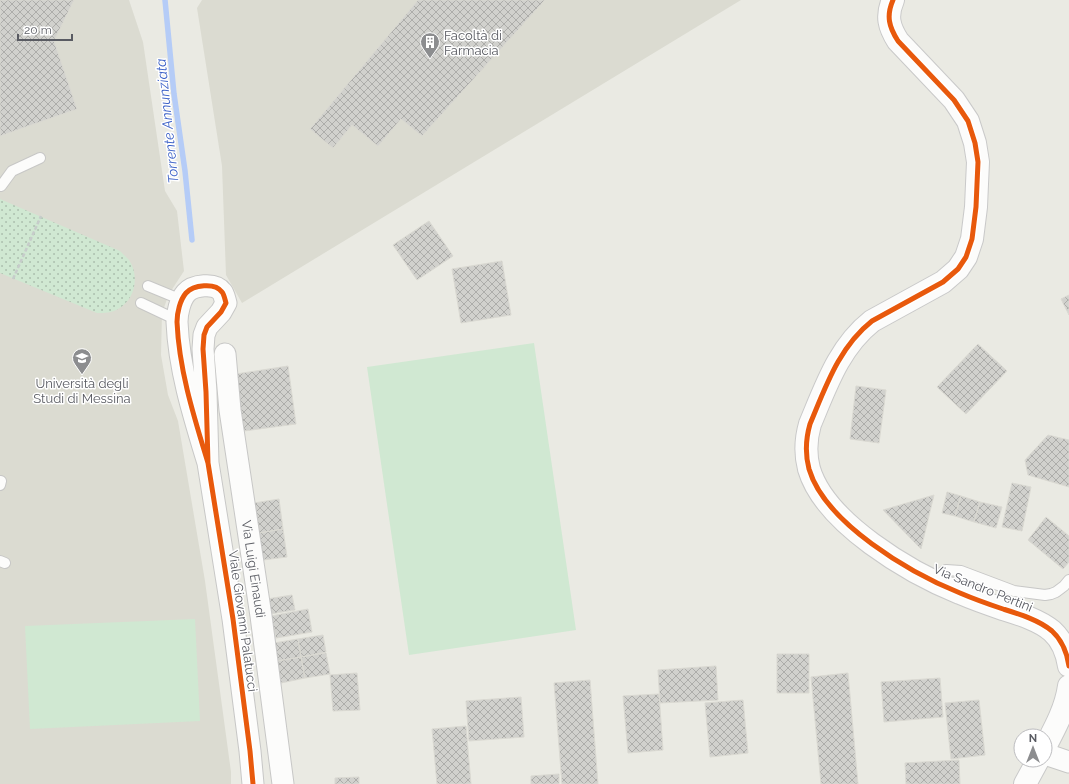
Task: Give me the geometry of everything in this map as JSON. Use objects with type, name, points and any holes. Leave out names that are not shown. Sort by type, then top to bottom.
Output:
[{"type":"street","name":"Via Sandro Pertini","points":[[893,0],[889,11],[889,25],[898,42],[954,100],[968,121],[972,131],[978,162],[972,239],[966,257],[958,269],[943,282],[872,321],[863,328],[841,356],[830,378],[808,431],[806,448],[812,477],[824,497],[855,532],[908,568],[935,582],[960,593],[1020,614],[1051,630],[1062,643],[1069,666]]},
{"type":"street","points":[[216,286],[223,292],[226,303],[221,312],[207,327],[204,335],[203,349],[208,462],[186,386],[177,320],[179,308],[186,292],[196,287],[216,286]]},
{"type":"street","name":"Via Luigi Einaudi","points":[[225,354],[230,410],[261,616],[283,784]]},
{"type":"street","name":"Viale Giovanni Palatucci","points":[[208,462],[233,619],[254,784]]},
{"type":"street","points":[[1053,733],[1068,694],[1069,686]]},
{"type":"street","points":[[1053,757],[1069,762]]},
{"type":"street","points":[[1025,784],[1034,768]]},
{"type":"lane","points":[[1,186],[12,171],[40,158]]},
{"type":"lane","points":[[148,286],[182,300]]},
{"type":"lane","points":[[141,303],[177,320]]},
{"type":"lane","points":[[935,582],[946,570],[961,571],[1014,591],[1045,595],[1056,592],[1069,580]]},
{"type":"path","points":[[13,279],[41,216]]},
{"type":"shaded area","name":"Università degli Studi di Messina","points":[[0,0],[129,0],[143,42],[165,191],[177,211],[184,271],[169,294],[162,313],[161,355],[168,395],[178,421],[205,581],[231,772],[231,784],[0,784]]},
{"type":"shaded area","points":[[202,0],[741,0],[242,303],[226,275],[222,166],[197,8]]},
{"type":"green space","points":[[0,199],[120,251],[129,260],[135,280],[132,294],[124,305],[116,310],[97,313],[0,273]]},
{"type":"green space","points":[[534,343],[576,630],[409,655],[367,367]]},
{"type":"green space","points":[[195,619],[200,721],[30,729],[25,626]]},
{"type":"building","points":[[0,0],[74,0],[54,41],[77,109],[0,136]]},
{"type":"building","name":"Facoltà di Farmacia","points":[[418,0],[545,0],[422,136],[401,119],[378,146],[352,125],[333,148],[310,129]]},
{"type":"building","points":[[429,221],[453,256],[417,280],[393,245]]},
{"type":"building","points":[[502,261],[511,315],[461,323],[452,269]]},
{"type":"building","points":[[1069,295],[1069,315],[1061,299]]},
{"type":"building","points":[[978,344],[1007,371],[966,414],[937,387]]},
{"type":"building","points":[[288,366],[296,424],[244,431],[236,374]]},
{"type":"building","points":[[856,386],[886,390],[879,443],[850,439]]},
{"type":"building","points":[[1048,435],[1069,440],[1069,487],[1028,475],[1025,460]]},
{"type":"building","points":[[1012,483],[1031,487],[1022,531],[1002,527]]},
{"type":"building","points":[[947,492],[961,496],[955,516],[942,513]]},
{"type":"building","points":[[934,495],[927,524],[921,549],[883,510]]},
{"type":"building","points":[[961,496],[980,502],[974,522],[955,516]]},
{"type":"building","points":[[279,499],[283,529],[259,533],[254,503]]},
{"type":"building","points":[[980,502],[1002,507],[996,528],[974,522]]},
{"type":"building","points":[[1046,517],[1069,536],[1069,562],[1063,569],[1028,540]]},
{"type":"building","points":[[283,529],[287,557],[263,560],[259,533]]},
{"type":"building","points":[[292,595],[295,610],[270,614],[267,599]]},
{"type":"building","points":[[308,609],[312,632],[276,638],[271,616]]},
{"type":"building","points":[[323,635],[326,652],[301,657],[298,639]]},
{"type":"building","points":[[298,639],[301,657],[277,661],[274,643]]},
{"type":"building","points":[[326,653],[330,674],[305,678],[301,657]]},
{"type":"building","points":[[777,654],[809,654],[809,693],[777,693]]},
{"type":"building","points":[[301,657],[305,678],[281,683],[277,661]]},
{"type":"building","points":[[716,666],[718,700],[660,703],[658,670]]},
{"type":"building","points":[[357,673],[360,710],[333,711],[330,675]]},
{"type":"building","points":[[848,673],[858,784],[821,784],[811,677]]},
{"type":"building","points":[[940,678],[943,717],[884,722],[881,682]]},
{"type":"building","points":[[590,680],[598,784],[562,784],[554,683]]},
{"type":"building","points":[[659,694],[663,750],[628,753],[623,696]]},
{"type":"building","points":[[521,697],[524,737],[469,741],[466,701]]},
{"type":"building","points":[[743,700],[748,753],[710,757],[705,703]]},
{"type":"building","points":[[979,700],[985,755],[951,759],[945,703]]},
{"type":"building","points":[[466,726],[471,784],[437,784],[432,729]]},
{"type":"building","points":[[959,760],[960,784],[906,784],[905,763]]},
{"type":"building","points":[[559,774],[559,784],[531,784],[531,776]]},
{"type":"building","points":[[359,777],[359,784],[335,784],[335,778]]},
{"type":"waterway","name":"Torrente Annunziata","points":[[165,0],[174,94],[185,171],[192,240]]},
{"type":"cycle path","points":[[893,0],[889,16],[892,31],[898,41],[954,100],[968,121],[975,143],[978,162],[976,207],[972,239],[966,257],[958,269],[943,282],[872,321],[861,331],[842,355],[828,382],[810,424],[806,446],[809,469],[818,489],[832,508],[851,527],[872,544],[894,559],[940,584],[1029,618],[1047,627],[1056,635],[1061,643],[1067,656],[1069,666]]},
{"type":"cycle path","points":[[208,463],[184,376],[178,340],[177,322],[179,307],[186,293],[194,288],[204,286],[219,289],[223,293],[226,303],[221,312],[207,327],[204,335],[203,349],[208,463],[233,619],[253,784]]},
{"type":"place","name":"Facoltà di Farmacia","points":[[430,59]]},
{"type":"place","name":"Università degli Studi di Messina","points":[[82,375]]}]
